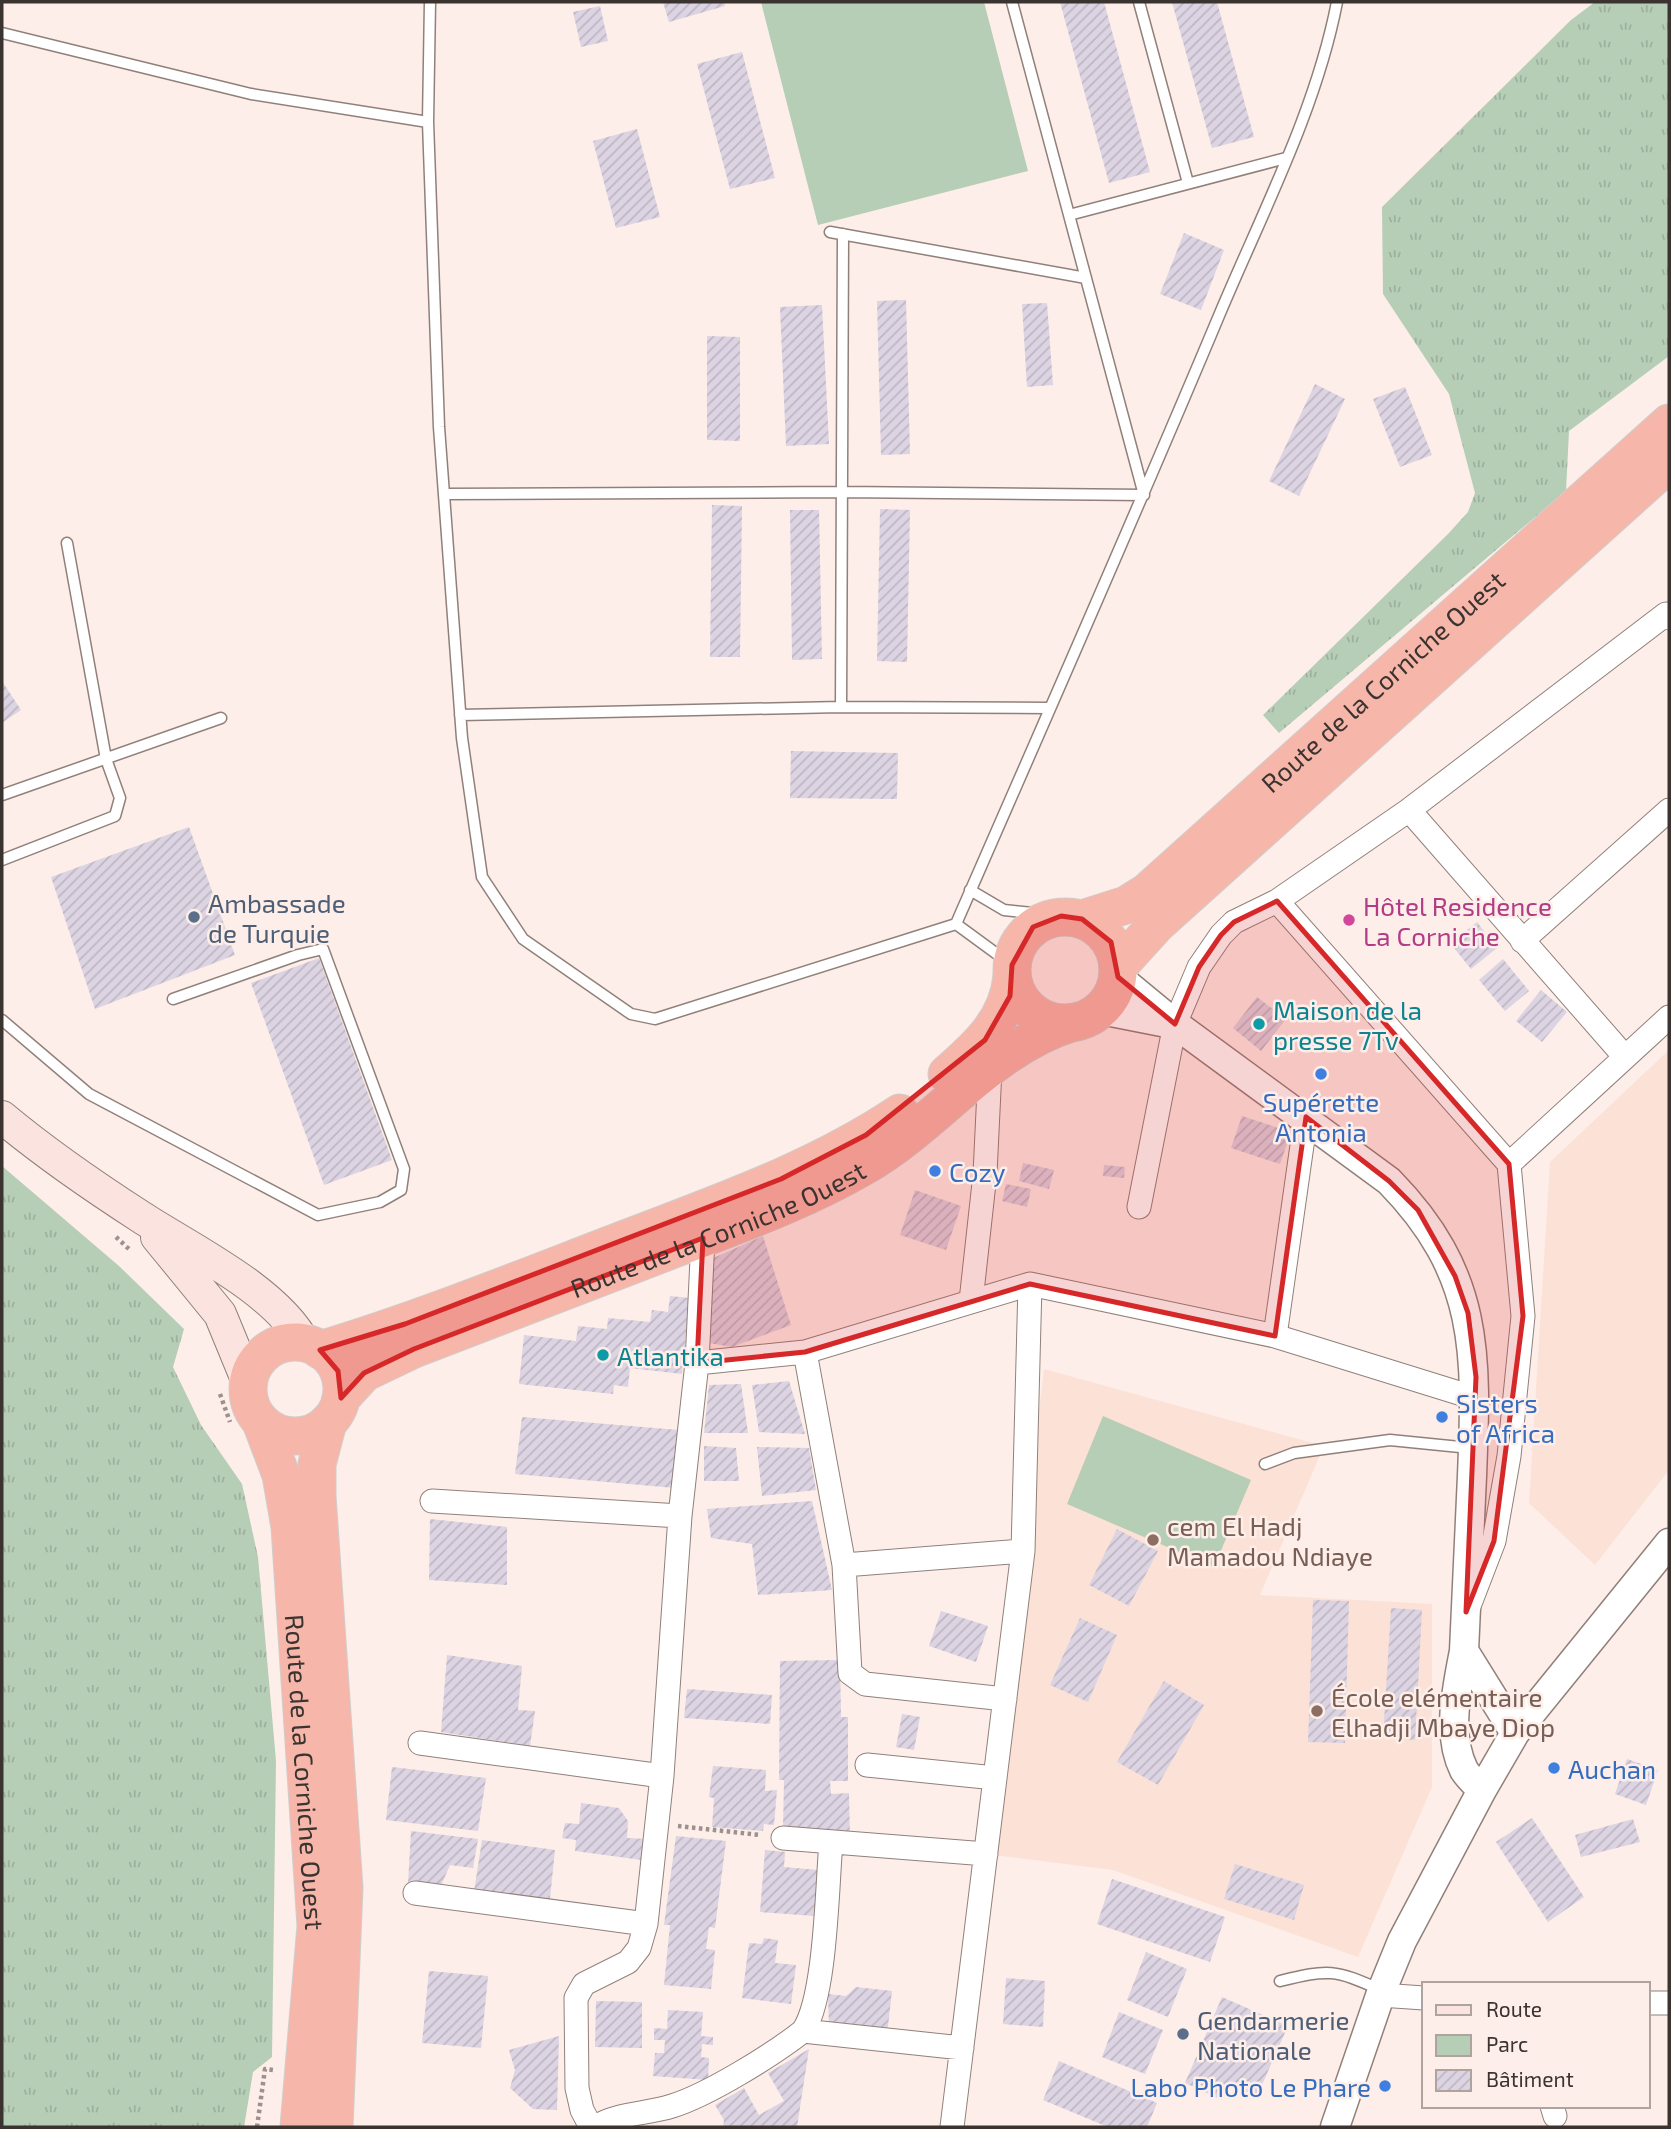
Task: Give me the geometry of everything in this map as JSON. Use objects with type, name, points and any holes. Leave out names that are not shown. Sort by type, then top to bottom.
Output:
[{"type":"highway","name":"Route de la Corniche Ouest","points":[[1071,917],[1126,905],[1147,892],[1669,423]]},
{"type":"highway","name":"Route de la Corniche Ouest","points":[[1118,972],[1157,924],[1669,463]]},
{"type":"highway","points":[[1071,917],[1103,932],[1116,954],[1118,972],[1109,1000],[1087,1016],[1057,1023],[1041,1017],[1027,1007],[1017,993],[1012,971],[1019,944],[1033,927],[1071,917]]},
{"type":"highway","name":"Route de la Corniche Ouest","points":[[312,1347],[405,1324],[781,1179],[866,1135],[929,1090],[985,1040],[1006,1008],[1012,971]]},
{"type":"highway","name":"Route de la Corniche Ouest","points":[[334,2127],[344,1888],[317,1464],[334,1410],[364,1373],[414,1349],[793,1202],[866,1165],[925,1123],[990,1069],[1037,1037],[1087,1016]]},
{"type":"highway","points":[[274,1347],[312,1347],[338,1371],[334,1410],[316,1432],[295,1436],[248,1427],[250,1404],[233,1382],[253,1368],[274,1347]]},
{"type":"highway","name":"Route de la Corniche Ouest","points":[[248,1427],[281,1475],[290,1528],[316,1926],[299,2127]]},
{"type":"main road","points":[[2,1117],[141,1217],[231,1273],[286,1319],[312,1347]]},
{"type":"main road","points":[[141,1217],[220,1314],[233,1382]]},
{"type":"street","points":[[1139,1207],[1174,1024],[1199,967],[1222,935],[1234,922],[1277,901],[1409,810],[1666,614],[1669,618]]},
{"type":"street","points":[[1409,810],[1625,1057]]},
{"type":"street","points":[[1522,941],[1669,810]]},
{"type":"street","points":[[1277,901],[1509,1164],[1522,1329],[1509,1456],[1494,1541],[1466,1612]]},
{"type":"street","points":[[1118,972],[1174,1024],[1389,1181],[1418,1210],[1455,1276],[1468,1313],[1474,1347],[1475,1398],[1464,1651],[1456,1694],[1455,1729],[1465,1770],[1482,1790]]},
{"type":"street","points":[[1087,1016],[1174,1024]]},
{"type":"street","points":[[1509,1164],[1669,1017]]},
{"type":"street","points":[[971,1301],[985,1174],[990,1069]]},
{"type":"street","points":[[1275,1336],[1306,1118]]},
{"type":"street","points":[[703,1238],[697,1363],[680,1516],[662,1776],[646,1924],[639,1948],[628,1962],[584,1984],[576,1998],[578,2088],[582,2110],[593,2127],[610,2119],[674,2106],[728,2078],[803,2031],[810,2020],[817,1995],[831,1842]]},
{"type":"street","points":[[697,1363],[805,1352],[1030,1284],[1275,1336],[1475,1398]]},
{"type":"street","points":[[952,2127],[1023,1551],[1030,1284]]},
{"type":"street","points":[[805,1352],[844,1565],[850,1667],[853,1678],[865,1684],[1005,1699]]},
{"type":"street","points":[[432,1501],[554,1506],[680,1516]]},
{"type":"street","points":[[1335,2127],[1381,1993],[1402,1941],[1482,1790],[1515,1733],[1669,1543]]},
{"type":"street","points":[[844,1565],[1023,1551]]},
{"type":"street","points":[[1464,1651],[1515,1733]]},
{"type":"street","points":[[420,1743],[662,1776]]},
{"type":"street","points":[[867,1765],[995,1779]]},
{"type":"street","points":[[783,1838],[986,1854]]},
{"type":"street","points":[[415,1893],[646,1924]]},
{"type":"street","points":[[1381,1993],[1422,1998]]},
{"type":"street","points":[[1650,2003],[1669,2003]]},
{"type":"street","points":[[803,2031],[962,2048]]},
{"type":"lane","points":[[430,2],[428,122],[439,427],[460,715],[482,877],[523,939],[631,1014],[655,1019],[956,924]]},
{"type":"lane","points":[[1012,2],[1144,495]]},
{"type":"lane","points":[[1139,2],[1188,183]]},
{"type":"lane","points":[[956,924],[1144,495],[1286,158],[1328,46],[1337,2]]},
{"type":"lane","points":[[2,33],[251,94],[428,122]]},
{"type":"lane","points":[[1069,215],[1286,158]]},
{"type":"lane","points":[[830,232],[1086,278]]},
{"type":"lane","points":[[841,707],[843,234]]},
{"type":"lane","points":[[444,494],[842,492],[1144,495]]},
{"type":"lane","points":[[2,860],[115,816],[120,798],[106,758],[67,543]]},
{"type":"lane","points":[[460,715],[841,707],[1050,708]]},
{"type":"lane","points":[[2,795],[220,718]]},
{"type":"lane","points":[[970,890],[1004,910],[1071,917]]},
{"type":"lane","points":[[956,924],[1012,971]]},
{"type":"lane","points":[[2,1020],[89,1094],[318,1215],[380,1202],[401,1190],[404,1169],[323,949],[298,955],[173,999]]},
{"type":"lane","points":[[1265,1464],[1294,1453],[1390,1440],[1473,1448]]},
{"type":"lane","points":[[1280,1981],[1322,1970],[1349,1976],[1381,1993]]},
{"type":"path","points":[[108,1231],[136,1255]]},
{"type":"path","points":[[233,1382],[223,1409],[248,1427]]},
{"type":"path","points":[[656,1824],[783,1838]]},
{"type":"path","points":[[257,2127],[265,2070],[284,2071]]},
{"type":"highlighted area","points":[[1277,901],[1509,1164],[1523,1316],[1494,1541],[1466,1612],[1476,1377],[1468,1313],[1455,1276],[1418,1210],[1389,1181],[1306,1117],[1275,1336],[1030,1284],[805,1352],[697,1363],[703,1238],[414,1349],[364,1373],[341,1398],[338,1371],[320,1350],[405,1324],[781,1179],[866,1135],[985,1040],[1010,996],[1012,965],[1033,927],[1061,916],[1082,919],[1111,942],[1118,977],[1175,1024],[1199,967],[1221,935],[1234,922]]},
{"type":"shaded area","points":[[1669,1050],[1669,1470],[1595,1565],[1529,1503],[1550,1162]]},
{"type":"shaded area","points":[[1044,1369],[1324,1446],[1260,1595],[1432,1604],[1432,1787],[1358,1957],[1113,1870],[986,1854]]},
{"type":"green space","points":[[761,2],[984,2],[1028,171],[818,225]]},
{"type":"green space","points":[[1595,2],[1669,2],[1669,356],[1569,431],[1566,491],[1279,733],[1263,715],[1448,534],[1468,512],[1475,493],[1449,394],[1383,294],[1382,207],[1571,20]]},
{"type":"green space","points":[[2,1166],[119,1266],[184,1329],[173,1367],[201,1425],[242,1484],[258,1557],[276,1761],[272,2057],[253,2072],[244,2127],[2,2127]]},
{"type":"green space","points":[[1103,1416],[1251,1480],[1214,1567],[1067,1504]]},
{"type":"building","points":[[663,2],[724,2],[725,6],[669,22]]},
{"type":"building","points":[[1060,2],[1104,2],[1150,172],[1109,183]]},
{"type":"building","points":[[1172,2],[1217,2],[1254,137],[1212,148]]},
{"type":"building","points":[[600,6],[608,41],[581,47],[573,12]]},
{"type":"building","points":[[742,52],[775,178],[730,189],[697,64]]},
{"type":"building","points":[[637,129],[660,217],[616,228],[593,141]]},
{"type":"building","points":[[1184,233],[1224,250],[1201,310],[1160,294]]},
{"type":"building","points":[[906,300],[910,454],[881,455],[877,301]]},
{"type":"building","points":[[1047,303],[1053,385],[1027,387],[1022,304]]},
{"type":"building","points":[[822,305],[829,444],[786,446],[780,307]]},
{"type":"building","points":[[707,336],[740,337],[740,441],[707,440]]},
{"type":"building","points":[[1315,384],[1345,399],[1299,496],[1269,481]]},
{"type":"building","points":[[1405,387],[1432,455],[1400,467],[1373,399]]},
{"type":"building","points":[[712,505],[742,506],[740,657],[710,657]]},
{"type":"building","points":[[880,509],[910,510],[907,662],[877,661]]},
{"type":"building","points":[[790,510],[819,510],[822,659],[792,660]]},
{"type":"building","points":[[2,681],[21,710],[2,723]]},
{"type":"building","points":[[791,751],[898,753],[897,799],[790,798]]},
{"type":"building","name":"Ambassade de Turquie","points":[[189,827],[235,955],[95,1009],[51,877]]},
{"type":"building","points":[[1477,922],[1497,948],[1471,969],[1450,943]]},
{"type":"building","points":[[319,958],[392,1160],[324,1185],[251,983]]},
{"type":"building","points":[[1503,959],[1529,991],[1505,1011],[1479,980]]},
{"type":"building","points":[[1541,990],[1567,1012],[1542,1042],[1516,1021]]},
{"type":"building","name":"Maison de la presse 7Tv","points":[[1257,997],[1286,1019],[1261,1051],[1233,1028]]},
{"type":"building","points":[[1242,1116],[1291,1132],[1280,1164],[1231,1148]]},
{"type":"building","points":[[1023,1163],[1054,1170],[1049,1189],[1019,1181]]},
{"type":"building","points":[[1104,1165],[1125,1167],[1124,1178],[1103,1176]]},
{"type":"building","points":[[1006,1184],[1031,1189],[1027,1207],[1002,1201]]},
{"type":"building","points":[[915,1190],[961,1206],[946,1250],[900,1235]]},
{"type":"building","points":[[763,1236],[791,1325],[732,1347],[709,1343],[711,1259]]},
{"type":"building","name":"Atlantika","points":[[670,1296],[690,1298],[682,1374],[630,1368],[628,1387],[614,1385],[613,1394],[519,1384],[524,1335],[576,1341],[578,1326],[607,1329],[608,1318],[650,1322],[652,1310],[668,1312]]},
{"type":"building","points":[[789,1381],[805,1434],[759,1432],[752,1385]]},
{"type":"building","points":[[741,1384],[748,1433],[704,1433],[709,1385]]},
{"type":"building","points":[[522,1417],[679,1430],[675,1488],[515,1474]]},
{"type":"building","points":[[704,1446],[736,1448],[739,1481],[704,1481]]},
{"type":"building","points":[[757,1447],[809,1448],[816,1490],[762,1496]]},
{"type":"building","points":[[812,1501],[832,1590],[758,1595],[752,1544],[711,1538],[707,1509]]},
{"type":"building","points":[[430,1519],[507,1527],[507,1585],[429,1580]]},
{"type":"building","points":[[1117,1529],[1158,1551],[1129,1606],[1089,1585]]},
{"type":"building","points":[[1313,1600],[1349,1601],[1345,1743],[1308,1742]]},
{"type":"building","points":[[1391,1608],[1422,1610],[1415,1740],[1383,1738]]},
{"type":"building","points":[[941,1611],[988,1626],[976,1662],[929,1646]]},
{"type":"building","points":[[1080,1618],[1117,1635],[1088,1702],[1050,1685]]},
{"type":"building","points":[[447,1655],[522,1666],[518,1710],[535,1711],[530,1746],[441,1732]]},
{"type":"building","points":[[840,1660],[841,1717],[848,1717],[848,1781],[830,1781],[831,1794],[849,1793],[850,1838],[783,1829],[784,1780],[779,1780],[780,1661]]},
{"type":"building","points":[[1164,1681],[1204,1705],[1158,1785],[1117,1762]]},
{"type":"building","points":[[687,1689],[772,1695],[770,1724],[684,1718]]},
{"type":"building","points":[[902,1714],[920,1717],[914,1750],[896,1747]]},
{"type":"building","points":[[1627,1759],[1658,1770],[1646,1805],[1615,1794]]},
{"type":"building","points":[[713,1766],[766,1770],[765,1791],[777,1790],[774,1825],[764,1824],[763,1831],[712,1827],[714,1798],[709,1797]]},
{"type":"building","points":[[392,1767],[486,1778],[478,1831],[386,1820]]},
{"type":"building","points":[[581,1803],[619,1808],[628,1821],[627,1838],[647,1839],[642,1860],[575,1851],[576,1840],[562,1838],[565,1823],[579,1824]]},
{"type":"building","points":[[1532,1818],[1584,1897],[1548,1922],[1496,1842]]},
{"type":"building","points":[[1633,1819],[1640,1842],[1581,1857],[1575,1835]]},
{"type":"building","points":[[411,1831],[478,1839],[473,1868],[450,1865],[440,1888],[408,1883]]},
{"type":"building","points":[[676,1836],[726,1841],[715,1928],[709,1927],[706,1949],[715,1950],[711,1989],[664,1985],[670,1925],[664,1925]]},
{"type":"building","points":[[482,1840],[555,1850],[549,1908],[473,1898]]},
{"type":"building","points":[[765,1850],[785,1852],[784,1867],[818,1870],[815,1916],[760,1912]]},
{"type":"building","points":[[1235,1864],[1304,1885],[1294,1920],[1224,1899]]},
{"type":"building","points":[[1112,1879],[1225,1917],[1210,1962],[1097,1924]]},
{"type":"building","points":[[764,1938],[778,1940],[775,1963],[796,1965],[791,2004],[742,1998],[749,1943],[762,1944]]},
{"type":"building","points":[[1146,1952],[1187,1969],[1168,2017],[1127,2000]]},
{"type":"building","points":[[429,1971],[488,1976],[481,2048],[422,2043]]},
{"type":"building","points":[[1006,1978],[1045,1981],[1043,2027],[1003,2024]]},
{"type":"building","points":[[856,1987],[892,1991],[887,2035],[829,2028],[828,1994],[846,1996]]},
{"type":"building","points":[[1222,1997],[1288,2026],[1257,2096],[1229,2084],[1222,2100],[1185,2083]]},
{"type":"building","points":[[596,2001],[642,2002],[642,2048],[595,2047]]},
{"type":"building","points":[[668,2010],[703,2012],[701,2036],[713,2037],[713,2045],[702,2044],[701,2057],[709,2058],[708,2080],[653,2076],[655,2053],[664,2053],[665,2040],[654,2040],[654,2028],[667,2029]]},
{"type":"building","points":[[1119,2012],[1163,2030],[1145,2074],[1102,2057]]},
{"type":"building","points":[[559,2036],[557,2110],[533,2109],[510,2088],[515,2070],[509,2050]]},
{"type":"building","points":[[809,2049],[797,2127],[723,2127],[724,2120],[715,2105],[744,2088],[759,2115],[784,2101],[768,2073]]},
{"type":"building","points":[[1059,2061],[1157,2103],[1147,2127],[1108,2127],[1043,2100]]},
{"type":"place","name":"Ambassade de Turquie","points":[[194,917]]},
{"type":"place","name":"Hôtel Residence La Corniche","points":[[1349,920]]},
{"type":"place","name":"Maison de la presse 7Tv","points":[[1259,1024]]},
{"type":"place","name":"Supérette Antonia","points":[[1321,1074]]},
{"type":"place","name":"Cozy","points":[[935,1171]]},
{"type":"place","name":"Atlantika","points":[[603,1355]]},
{"type":"place","name":"Sisters of Africa","points":[[1442,1417]]},
{"type":"place","name":"cem El Hadj Mamadou Ndiaye","points":[[1153,1540]]},
{"type":"place","name":"École elémentaire Elhadji Mbaye Diop","points":[[1317,1711]]},
{"type":"place","name":"Auchan","points":[[1554,1768]]},
{"type":"place","name":"Gendarmerie Nationale","points":[[1183,2034]]},
{"type":"place","name":"Labo Photo Le Phare","points":[[1385,2086]]}]
